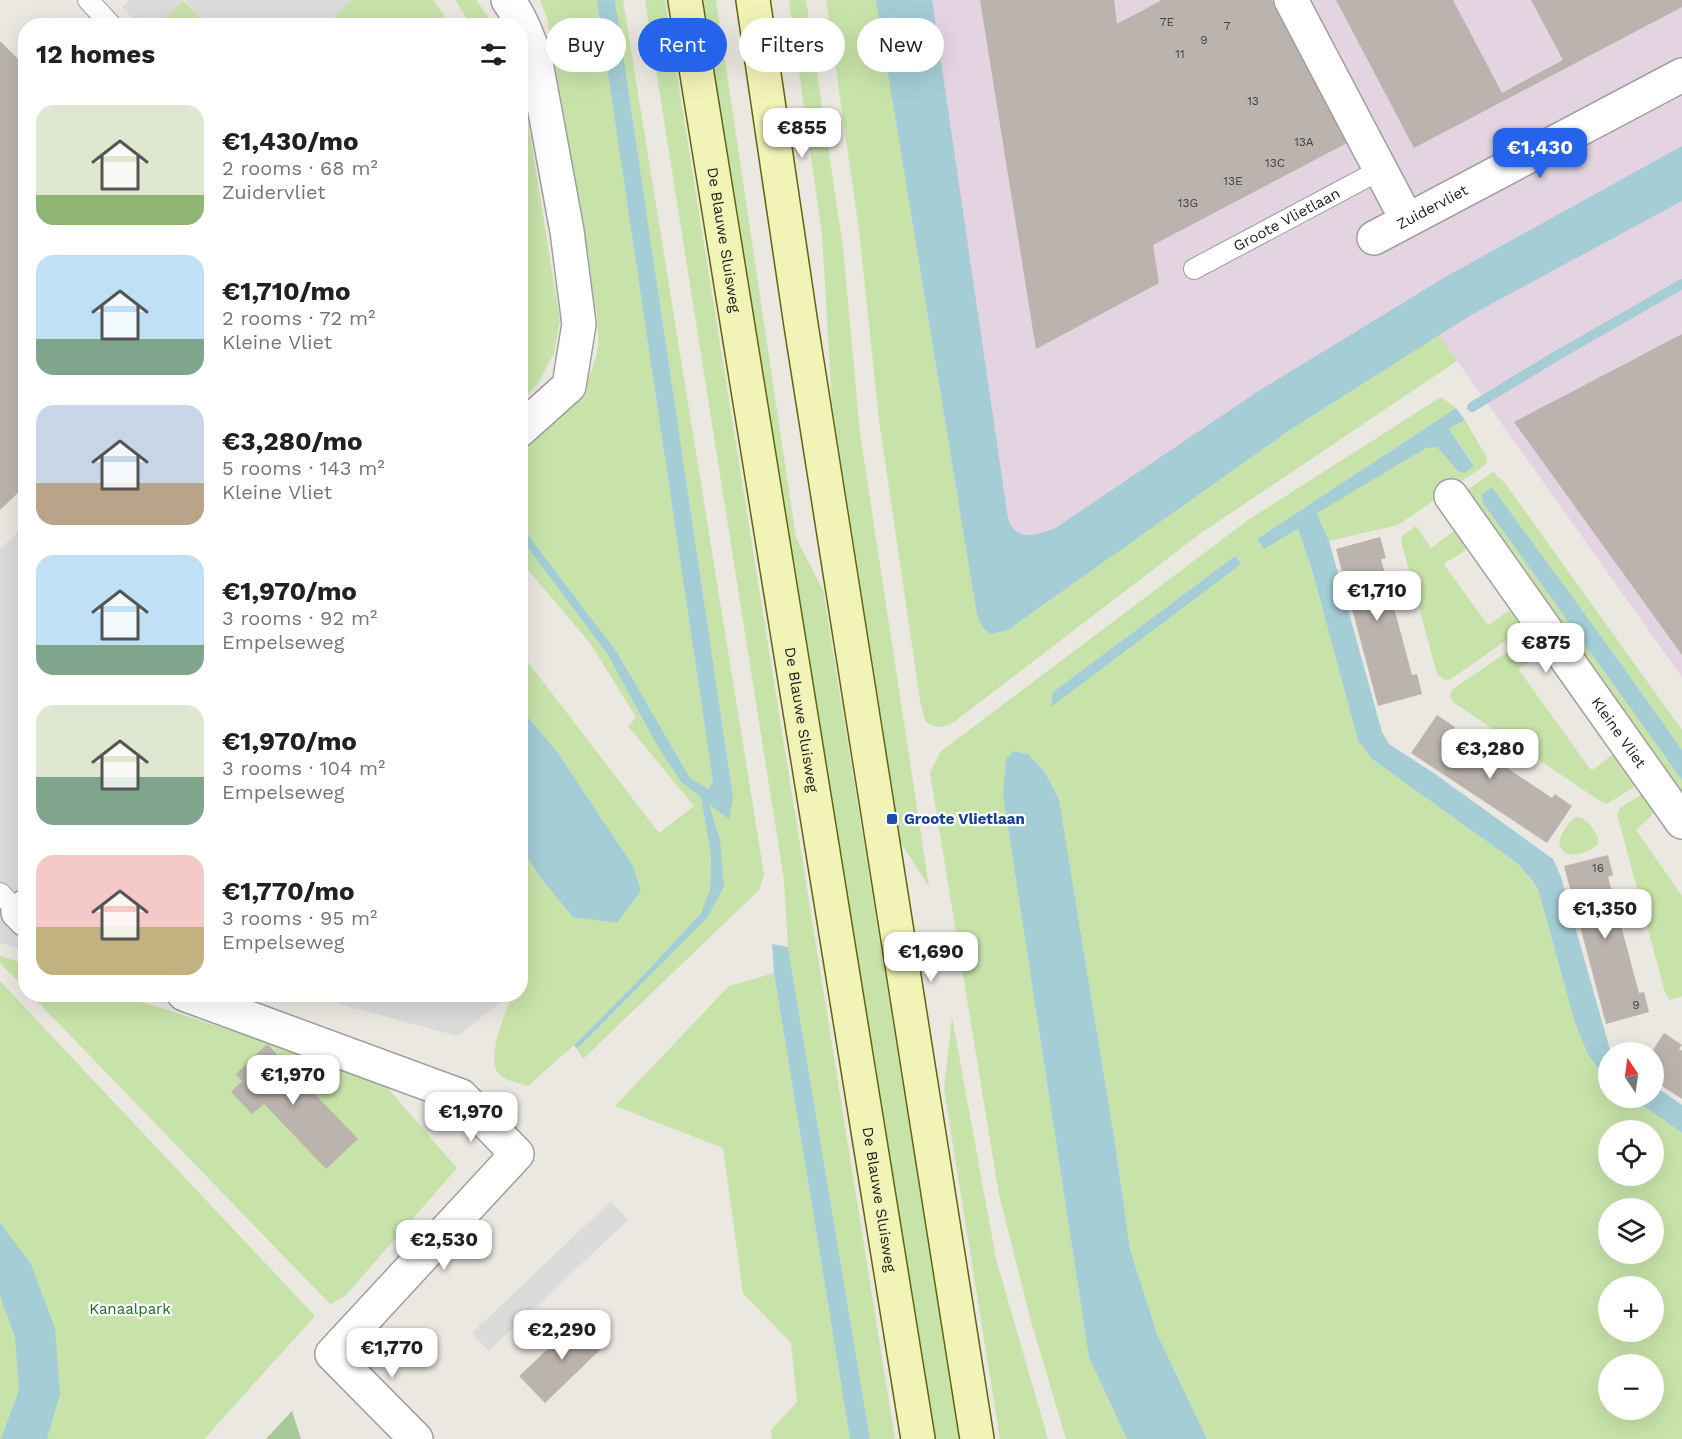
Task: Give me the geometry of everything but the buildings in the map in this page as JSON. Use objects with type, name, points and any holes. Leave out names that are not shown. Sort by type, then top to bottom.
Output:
[{"type":"main road","name":"De Blauwe Sluisweg","points":[[685,0],[918,1439]]},
{"type":"main road","points":[[753,0],[804,348],[977,1439]]},
{"type":"street","points":[[508,0],[519,18]]},
{"type":"street","points":[[1291,0],[1407,220]]},
{"type":"street","points":[[528,37],[535,57],[567,231],[579,324],[569,386],[528,423]]},
{"type":"street","name":"Zuidervliet","points":[[1374,238],[1682,75]]},
{"type":"street","name":"Kleine Vliet","points":[[1451,496],[1682,822]]},
{"type":"street","points":[[206,1002],[461,1096],[517,1154],[332,1354],[416,1439]]},
{"type":"lane","points":[[88,0],[105,18]]},
{"type":"lane","name":"Groote Vlietlaan","points":[[1194,268],[1380,170]]},
{"type":"shaded area","points":[[130,0],[183,0],[164,18],[132,18],[122,7]]},
{"type":"shaded area","points":[[185,0],[351,0],[332,18],[201,18]]},
{"type":"shaded area","points":[[858,0],[1682,0],[1682,677],[1430,323],[967,639],[870,72],[944,72],[944,18],[861,18]]},
{"type":"shaded area","points":[[18,532],[18,949],[0,943],[0,549]]},
{"type":"shaded area","points":[[333,1002],[501,1002],[457,1036]]},
{"type":"shaded area","points":[[611,1201],[628,1220],[489,1351],[472,1333]]},
{"type":"green space","points":[[183,0],[201,18],[164,18]]},
{"type":"green space","points":[[351,0],[433,0],[446,18],[332,18]]},
{"type":"green space","points":[[455,0],[476,0],[489,18],[467,18]]},
{"type":"green space","points":[[540,0],[597,0],[600,18],[547,18]]},
{"type":"green space","points":[[615,0],[623,0],[626,18],[618,18]]},
{"type":"green space","points":[[645,0],[665,0],[668,18],[648,18]]},
{"type":"green space","points":[[703,0],[716,0],[719,18],[706,18]]},
{"type":"green space","points":[[789,0],[806,0],[809,18],[792,18]]},
{"type":"green space","points":[[826,0],[876,0],[879,18],[857,18],[857,72],[888,72],[977,615],[983,628],[991,633],[1008,630],[1290,430],[1439,335],[1457,361],[1201,533],[954,722],[942,726],[925,721],[920,700],[879,420],[859,230],[836,72],[845,72],[845,18],[829,18]]},
{"type":"green space","points":[[626,19],[764,874],[759,890],[583,1059],[577,1049],[707,918],[720,839],[709,803],[733,797],[626,72]]},
{"type":"green space","points":[[556,72],[608,72],[713,782],[708,789],[690,778],[617,652],[528,535],[528,447],[570,406],[588,378],[598,341],[597,316]]},
{"type":"green space","points":[[656,72],[677,72],[895,1439],[870,1439],[788,947],[784,880]]},
{"type":"green space","points":[[715,72],[727,72],[796,538],[823,590],[960,1439],[934,1439]]},
{"type":"green space","points":[[799,72],[817,72],[843,247],[860,433],[929,887],[901,843],[832,404],[822,235]]},
{"type":"green space","points":[[528,122],[560,320],[554,353],[538,384],[528,394]]},
{"type":"green space","points":[[1441,397],[1456,408],[1257,539],[1265,548],[1298,529],[1313,573],[1358,741],[1372,759],[1517,863],[1538,889],[1575,1023],[1588,1055],[1598,1068],[1598,1108],[1646,1108],[1663,1120],[1598,1120],[1598,1186],[1664,1186],[1664,1120],[1682,1133],[1682,1439],[1207,1439],[1157,1334],[1130,1249],[1059,799],[1045,772],[1028,754],[1013,751],[1003,795],[1089,1358],[1127,1439],[1066,1439],[1031,1321],[999,1195],[930,773],[940,752],[1248,520]],"holes":[[[1235,556],[1241,564],[1051,706],[1053,692]]]},
{"type":"green space","points":[[1465,420],[1487,458],[1485,465],[1398,525],[1329,541],[1317,512],[1426,448],[1437,446],[1458,471],[1474,465],[1449,429]]},
{"type":"green space","points":[[1493,472],[1504,482],[1682,730],[1682,750],[1492,487],[1481,493],[1483,503],[1682,780],[1682,796],[1467,490]]},
{"type":"green space","points":[[1416,526],[1431,548],[1454,531],[1466,548],[1465,551],[1445,563],[1445,566],[1488,625],[1508,611],[1524,628],[1451,679],[1445,680],[1437,674],[1401,541],[1403,535]]},
{"type":"green space","points":[[528,548],[606,652],[657,745],[681,782],[701,797],[711,857],[710,889],[701,913],[574,1045],[528,1086],[501,1076],[495,1065],[494,1056],[498,1034],[509,1002],[528,1002],[528,858],[539,876],[633,866],[558,753],[528,717],[528,662],[659,833],[694,806],[628,726],[636,717],[590,643],[528,570]]},
{"type":"green space","points":[[1530,636],[1541,651],[1519,670],[1590,769],[1594,769],[1612,755],[1615,756],[1637,785],[1607,804],[1453,702],[1450,696],[1456,687]]},
{"type":"green space","points":[[1642,794],[1654,813],[1636,830],[1682,896],[1682,996],[1670,1000],[1664,989],[1617,814],[1620,808]]},
{"type":"green space","points":[[1576,817],[1591,826],[1599,842],[1581,854],[1572,855],[1564,851],[1559,844],[1565,829]]},
{"type":"green space","points":[[0,956],[18,962],[18,982],[0,963]]},
{"type":"green space","points":[[774,973],[850,1439],[772,1439],[771,1430],[797,1402],[791,1343],[743,1293],[723,1148],[615,1106],[729,986]]},
{"type":"green space","name":"Kanaalpark","points":[[0,981],[315,1316],[204,1439],[0,1439]]},
{"type":"green space","points":[[38,1002],[142,1002],[378,1077],[457,1168],[345,1296],[330,1304]]},
{"type":"green space","points":[[952,1017],[996,1259],[1048,1439],[1000,1439],[944,1089]]},
{"type":"green space","points":[[292,1411],[301,1439],[266,1439]]},
{"type":"water","points":[[597,0],[615,0],[618,18],[600,18]]},
{"type":"water","points":[[876,0],[932,0],[935,18],[879,18]]},
{"type":"water","points":[[608,72],[626,72],[733,797],[729,819],[709,804],[720,839],[724,887],[707,918],[577,1049],[574,1045],[701,913],[710,889],[711,857],[701,797],[681,782],[657,745],[606,652],[528,548],[528,535],[617,652],[690,778],[708,789],[713,782]]},
{"type":"water","points":[[888,72],[943,72],[1007,512],[1011,526],[1026,535],[1054,529],[1257,392],[1447,276],[1682,146],[1682,201],[1471,315],[1290,430],[1008,630],[991,634],[983,628],[977,615]]},
{"type":"water","points":[[1456,408],[1465,420],[1449,429],[1474,466],[1464,473],[1458,471],[1437,447],[1426,448],[1317,513],[1329,541],[1382,732],[1389,744],[1435,774],[1553,859],[1561,877],[1608,1042],[1598,1042],[1598,1068],[1588,1055],[1575,1023],[1538,889],[1517,863],[1372,759],[1358,741],[1313,573],[1298,529],[1264,549],[1257,539]]},
{"type":"water","points":[[1492,487],[1682,750],[1682,780],[1483,503],[1481,494]]},
{"type":"water","points":[[1235,556],[1241,564],[1051,707],[1053,692]]},
{"type":"water","points":[[528,717],[558,753],[633,866],[641,891],[617,923],[573,917],[539,876],[528,858]]},
{"type":"water","points":[[1013,751],[1028,754],[1045,772],[1059,799],[1130,1249],[1157,1334],[1207,1439],[1127,1439],[1089,1358],[1003,795],[1006,759]]},
{"type":"water","points":[[772,944],[788,947],[870,1439],[850,1439],[774,973]]},
{"type":"water","points":[[1664,1093],[1682,1105],[1682,1133],[1646,1108],[1664,1108]]},
{"type":"water","points":[[0,1223],[30,1262],[55,1328],[60,1394],[47,1439],[1,1439],[19,1390],[15,1337],[0,1296]]},
{"type":"waterway","points":[[1472,407],[1682,284]]},
{"type":"place","name":"Groote Vlietlaan","points":[[892,819]]}]
